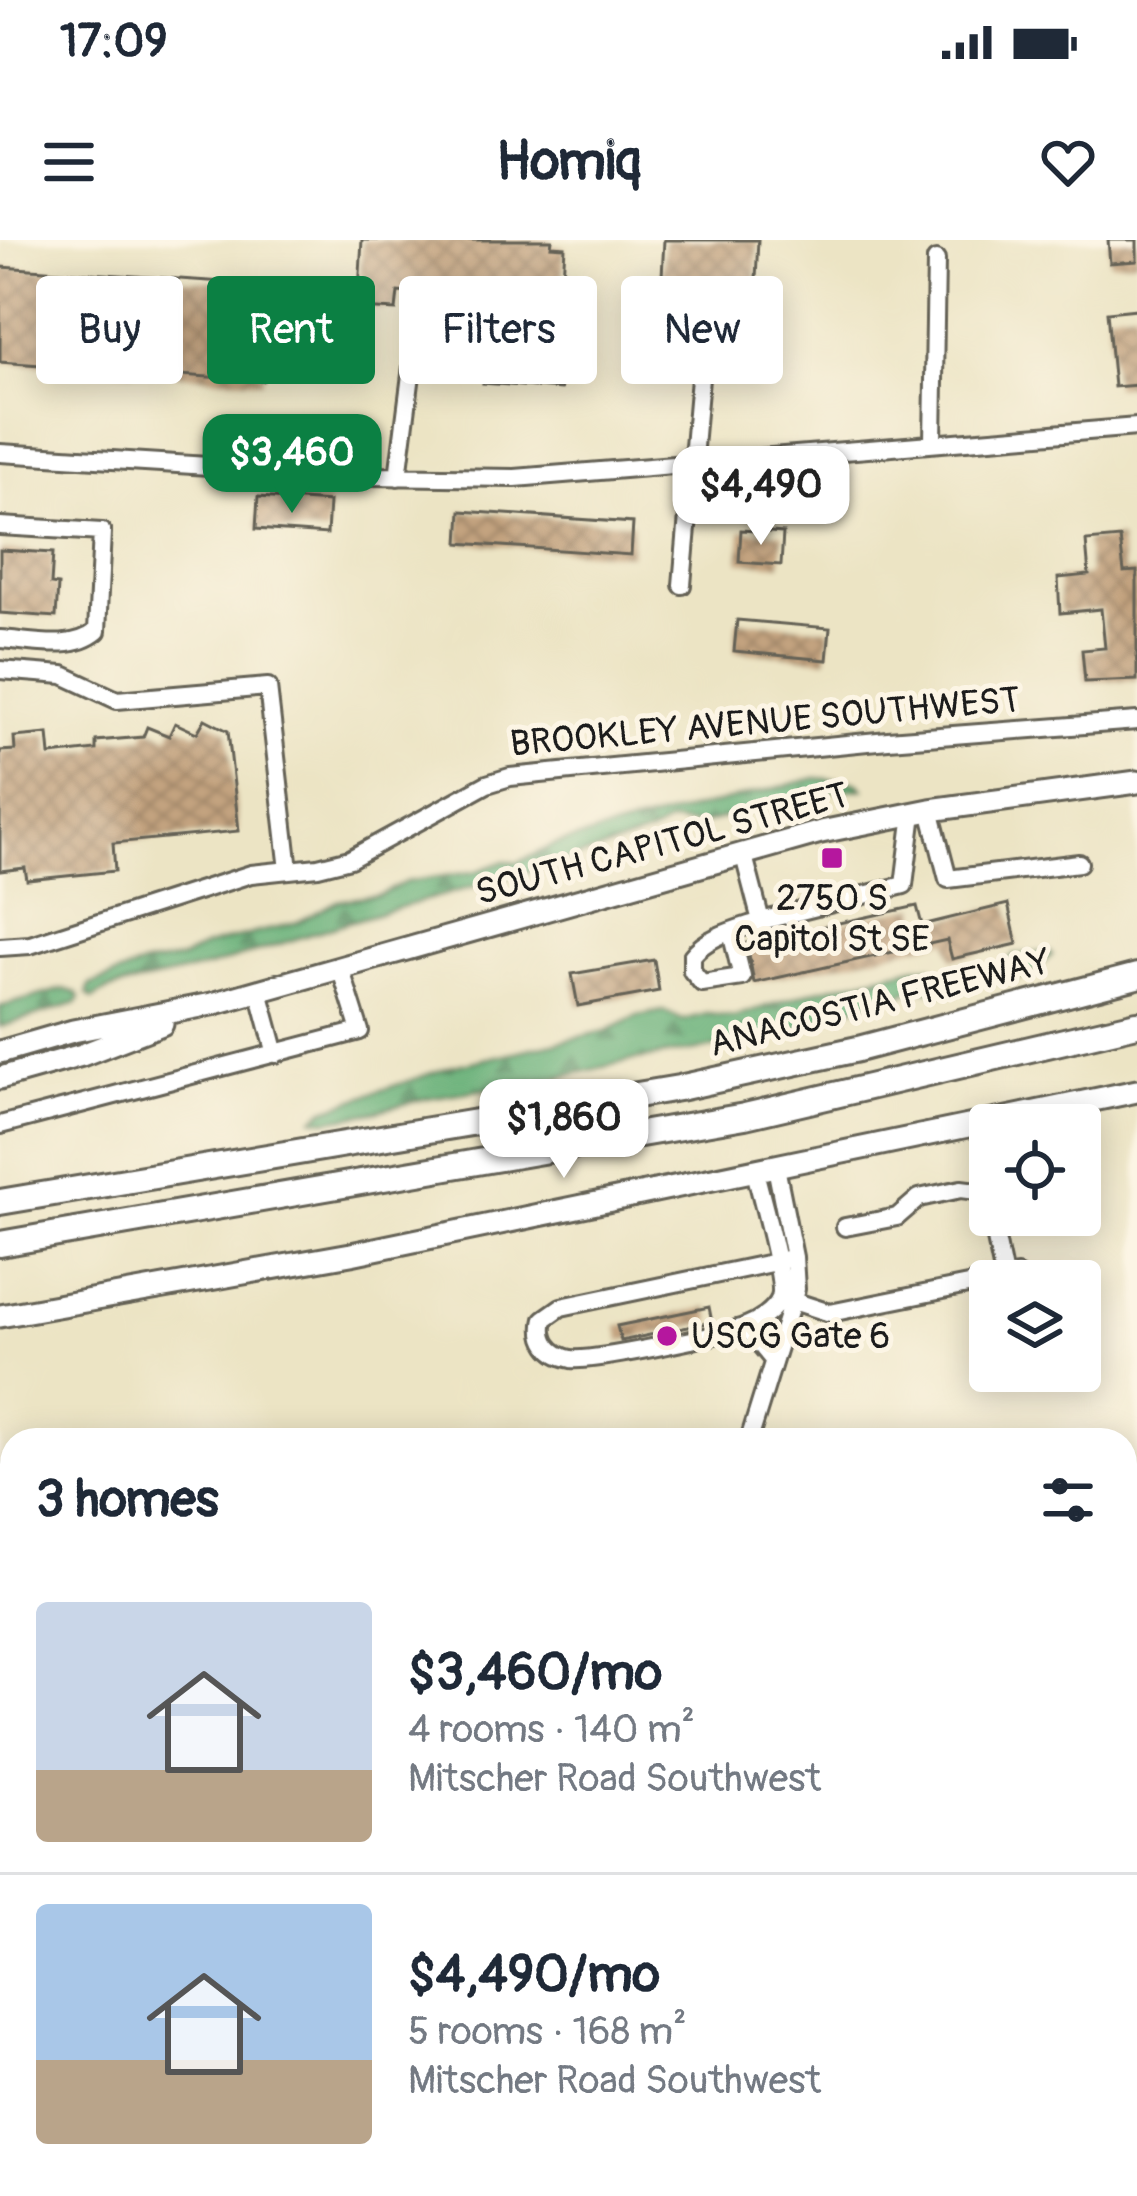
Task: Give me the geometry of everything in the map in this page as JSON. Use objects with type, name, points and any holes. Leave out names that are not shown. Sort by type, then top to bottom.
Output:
[{"type":"highway","name":"ANACOSTIA FREEWAY","points":[[0,1202],[680,1088],[858,1049],[1137,976]]},
{"type":"highway","points":[[0,1244],[725,1120],[1137,1024]]},
{"type":"main road","name":"SOUTH CAPITOL STREET","points":[[212,1004],[742,852],[922,811],[1137,782]]},
{"type":"main road","points":[[0,1052],[73,1031],[212,1004]]},
{"type":"main road","points":[[0,1078],[82,1055],[212,1004]]},
{"type":"main road","points":[[0,1316],[312,1262],[1137,1091]]},
{"type":"street","points":[[933,441],[937,260]]},
{"type":"street","points":[[398,477],[410,384]]},
{"type":"street","points":[[682,585],[700,384]]},
{"type":"street","points":[[0,452],[398,477],[550,476],[1137,427]]},
{"type":"street","points":[[0,526],[102,532],[97,631],[85,642],[68,644],[0,639]]},
{"type":"street","points":[[0,670],[63,675],[117,700],[268,687],[289,870]]},
{"type":"street","name":"BROOKLEY AVENUE SOUTHWEST","points":[[0,947],[30,945],[251,874],[357,856],[480,788],[510,777],[1137,721]]},
{"type":"street","points":[[922,811],[948,879],[1079,863]]},
{"type":"street","points":[[731,932],[904,885],[922,811]]},
{"type":"street","points":[[742,852],[761,921]]},
{"type":"street","points":[[0,1125],[360,1031],[340,968]]},
{"type":"street","points":[[259,991],[276,1054]]},
{"type":"street","points":[[753,1428],[787,1299],[785,1260],[765,1169]]},
{"type":"street","points":[[845,1227],[897,1216],[920,1198],[969,1190]]},
{"type":"street","points":[[787,1299],[830,1313],[1011,1276],[998,1236]]},
{"type":"street","points":[[785,1260],[561,1306],[544,1318],[542,1328],[548,1347],[577,1359],[745,1327],[787,1299]]},
{"type":"street","points":[[745,1327],[773,1360]]},
{"type":"green space","points":[[816,778],[857,782],[863,788],[816,792],[699,825],[669,823],[596,852],[209,967],[108,990],[93,999],[87,994],[90,985],[145,965],[181,959],[206,946],[298,922],[338,901],[380,895],[406,882],[478,871],[505,861],[517,863],[556,844]]},
{"type":"green space","points":[[1014,955],[1052,955],[1038,967],[1010,982],[979,980],[947,992],[914,987],[754,1041],[427,1098],[374,1112],[314,1118],[325,1109],[450,1067],[606,1031],[638,1016],[663,1011],[683,1020],[707,1014],[734,1017],[813,991],[915,967],[932,966],[947,975],[970,970],[995,973]]},
{"type":"green space","points":[[63,989],[77,993],[77,1003],[0,1027],[0,1007]]},
{"type":"building","points":[[362,240],[552,240],[551,246],[565,247],[563,276],[399,276],[396,310],[375,309],[375,276],[360,276]]},
{"type":"building","points":[[664,240],[758,240],[756,276],[662,276]]},
{"type":"building","points":[[1108,240],[1137,240],[1137,261],[1110,263]]},
{"type":"building","points":[[0,267],[134,276],[36,276],[36,365],[0,362]]},
{"type":"building","points":[[183,279],[207,281],[207,377],[183,375]]},
{"type":"building","points":[[1137,309],[1137,385],[1114,387],[1107,312]]},
{"type":"building","points":[[496,384],[561,384],[561,389]]},
{"type":"building","points":[[258,497],[329,502],[327,534],[256,529]]},
{"type":"building","points":[[461,511],[633,523],[631,555],[459,543]]},
{"type":"building","points":[[741,530],[783,533],[781,565],[739,562]]},
{"type":"building","points":[[1120,538],[1124,572],[1137,571],[1137,680],[1085,682],[1082,650],[1105,648],[1101,609],[1060,613],[1058,578],[1089,575],[1086,541]]},
{"type":"building","points":[[0,550],[53,553],[56,617],[0,613]]},
{"type":"building","points":[[737,620],[830,628],[827,660],[734,651]]},
{"type":"building","points":[[205,719],[228,731],[239,831],[113,843],[115,871],[27,880],[25,868],[0,871],[0,751],[15,750],[14,737],[48,734],[50,755],[96,750],[96,741],[143,737],[147,727],[169,736],[175,723],[197,733]]},
{"type":"building","points":[[1008,904],[1017,944],[952,959],[947,940],[754,983],[747,943],[917,906],[922,925]]},
{"type":"building","points":[[654,960],[659,991],[578,1006],[572,974]]},
{"type":"building","points":[[709,1307],[712,1322],[621,1341],[617,1326]]},
{"type":"place","name":"2750 S Capitol St SE","points":[[832,858]]},
{"type":"place","name":"USCG Gate 6","points":[[667,1336]]}]
